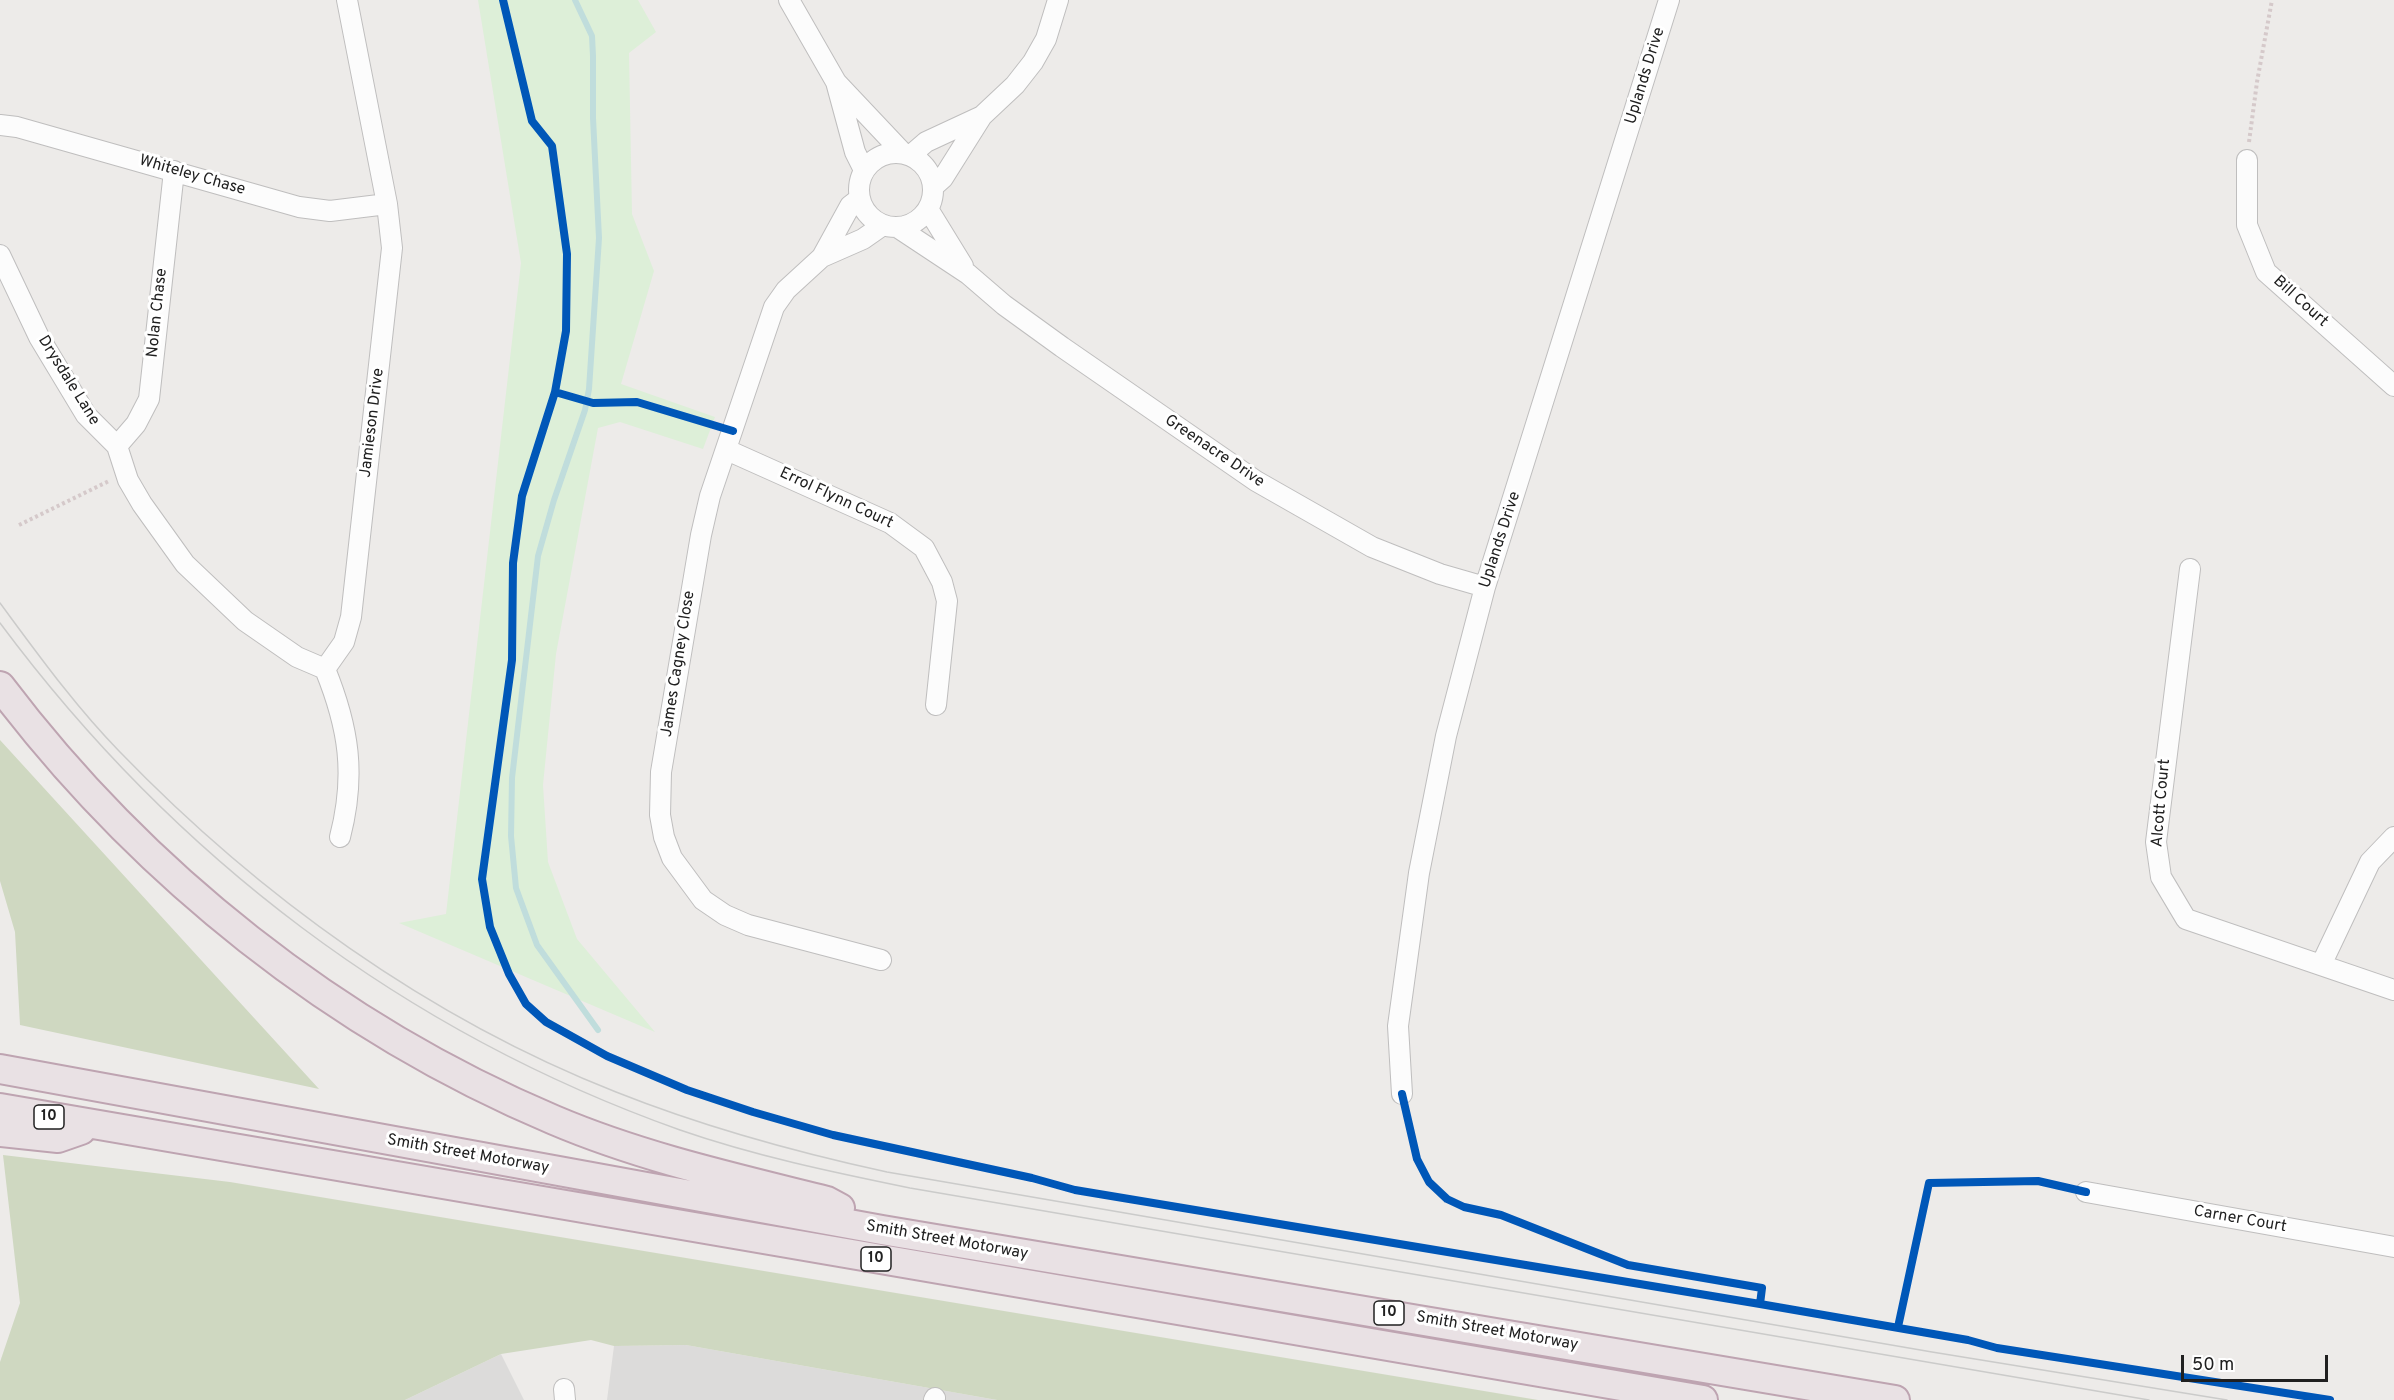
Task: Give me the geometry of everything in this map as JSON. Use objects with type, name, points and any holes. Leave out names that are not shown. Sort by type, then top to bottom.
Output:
[{"type":"highway","points":[[0,686],[85,787],[153,855],[213,909],[282,965],[337,1005],[411,1050],[480,1087],[556,1121],[668,1160],[827,1201],[882,1230]]},
{"type":"highway","name":"Smith Street Motorway","points":[[0,1069],[882,1230],[1895,1400]]},
{"type":"highway","name":"Smith Street Motorway","points":[[0,1108],[1703,1400]]},
{"type":"highway","points":[[0,1132],[58,1137],[98,1125]]},
{"type":"street","name":"Jamieson Drive","points":[[325,669],[344,642],[351,617],[392,266],[392,235],[387,204],[347,0]]},
{"type":"street","points":[[789,0],[836,82],[907,154],[927,168],[934,186],[933,198],[928,209],[909,225],[890,226],[868,214],[859,199],[858,189],[864,170],[881,155],[907,154],[926,142],[982,116]]},
{"type":"street","points":[[934,186],[943,178],[982,116],[1015,85],[1033,63],[1046,39],[1058,0]]},
{"type":"street","name":"Uplands Drive","points":[[1402,1094],[1398,1026],[1419,873],[1446,736],[1485,587],[1669,0]]},
{"type":"street","points":[[836,82],[852,142],[864,170]]},
{"type":"street","name":"Whiteley Chase","points":[[0,125],[308,208],[330,211],[387,204]]},
{"type":"street","name":"Bill Court","points":[[2247,160],[2247,225],[2266,272],[2394,386]]},
{"type":"street","name":"Nolan Chase","points":[[117,446],[136,424],[149,399],[174,171]]},
{"type":"street","name":"James Cagney Close","points":[[859,199],[850,206],[822,257],[786,290],[774,307],[710,496],[701,535],[659,792],[664,837],[672,858],[703,900],[725,915],[748,925],[881,960]]},
{"type":"street","name":"Greenacre Drive","points":[[928,209],[968,274]]},
{"type":"street","name":"Greenacre Drive","points":[[890,226],[968,274],[1004,305],[1062,347],[1256,481],[1372,547],[1440,574],[1485,587]]},
{"type":"street","name":"James Cagney Close","points":[[822,257],[890,226]]},
{"type":"street","name":"Drysdale Lane","points":[[0,255],[39,337],[86,415],[117,446],[125,472],[162,534],[185,564],[217,597],[276,644],[325,669]]},
{"type":"street","name":"Errol Flynn Court","points":[[727,450],[890,523],[924,548],[939,573],[947,601],[936,705]]},
{"type":"street","name":"Alcott Court","points":[[2190,569],[2156,842],[2160,877],[2186,919],[2394,990]]},
{"type":"street","points":[[325,669],[341,710],[350,759],[348,800],[340,837]]},
{"type":"street","points":[[2321,965],[2370,862],[2394,837]]},
{"type":"street","name":"Carner Court","points":[[2086,1192],[2394,1247]]},
{"type":"path","points":[[2247,160],[2257,82],[2272,0]]},
{"type":"path","points":[[19,525],[125,472]]},
{"type":"shaded area","points":[[686,1345],[997,1400],[607,1400],[614,1346]]},
{"type":"shaded area","points":[[501,1354],[524,1400],[405,1400]]},
{"type":"green space","points":[[478,0],[638,0],[656,32],[629,53],[632,214],[654,271],[621,384],[715,417],[703,449],[620,422],[598,428],[556,654],[543,785],[548,862],[577,939],[655,1032],[399,923],[446,914],[521,263]]},
{"type":"green space","points":[[0,740],[319,1089],[20,1025],[15,932],[0,881]]},
{"type":"green space","points":[[3,1155],[230,1182],[1538,1400],[997,1400],[686,1345],[614,1346],[591,1340],[501,1354],[405,1400],[0,1400],[0,1362],[20,1303]]},
{"type":"waterway","points":[[575,0],[592,36],[593,56],[593,118],[599,238],[589,389],[585,410],[554,500],[538,556],[512,778],[511,836],[516,888],[537,945],[598,1030]]},
{"type":"tram line","points":[[0,603],[72,698],[119,751],[229,855],[288,903],[413,990],[479,1028],[546,1062],[649,1105],[750,1138],[887,1172],[1932,1352],[2227,1400]]},
{"type":"tram line","points":[[0,623],[68,708],[141,787],[219,860],[302,928],[389,988],[482,1042],[579,1090],[680,1130],[765,1156],[910,1188],[2149,1400]]},
{"type":"cycle path","points":[[503,0],[532,121],[552,146],[567,254],[566,331],[555,392],[522,496],[513,563],[512,660],[482,879],[490,927],[509,974],[526,1004],[546,1022],[607,1056],[687,1090],[833,1135],[1032,1178],[1075,1190],[1760,1304]]},
{"type":"cycle path","points":[[555,392],[593,403],[637,402],[733,431]]},
{"type":"cycle path","points":[[1402,1094],[1417,1159],[1429,1182],[1447,1199],[1464,1207],[1501,1215],[1628,1265],[1762,1288],[1760,1304],[1968,1340],[1997,1348],[2330,1400]]},
{"type":"cycle path","points":[[1898,1327],[1929,1183],[2038,1181],[2086,1192]]}]
